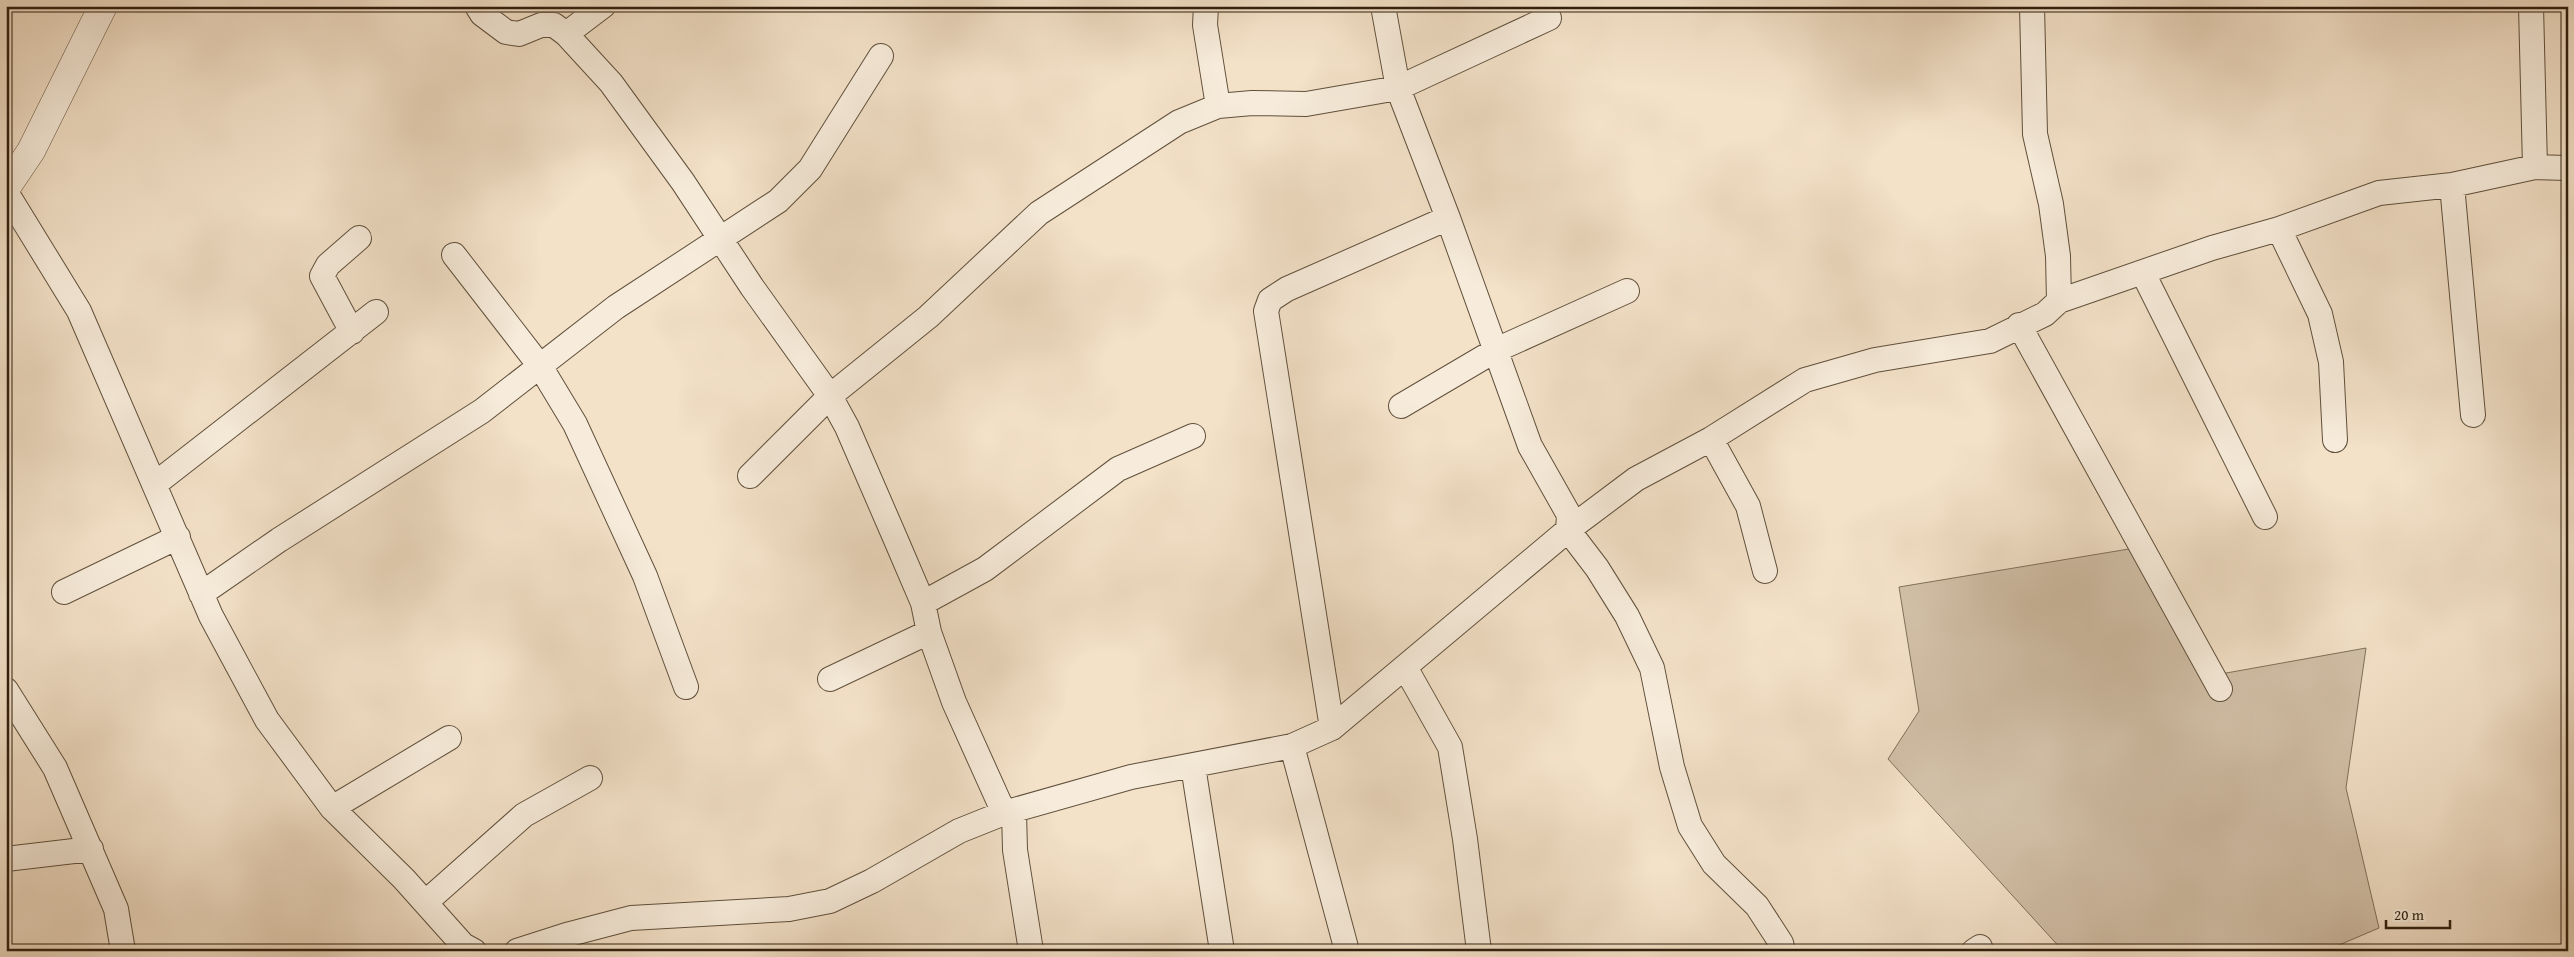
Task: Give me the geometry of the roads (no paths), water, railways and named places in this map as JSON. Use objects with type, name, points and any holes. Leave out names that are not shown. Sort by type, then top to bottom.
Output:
[{"type":"street","points":[[6,188],[31,151],[103,6]]},
{"type":"street","points":[[477,6],[482,14],[506,32],[519,34],[541,25],[554,25],[566,34],[611,83],[683,182],[752,287],[830,396],[847,428],[923,603],[929,632],[954,702],[1009,813],[1031,951]]},
{"type":"street","points":[[566,34],[603,6]]},
{"type":"street","points":[[1206,6],[1205,25],[1218,106]]},
{"type":"street","points":[[1383,6],[1398,88],[1448,218],[1530,446],[1569,515],[1568,530],[1598,568],[1627,616],[1652,668],[1672,767],[1690,826],[1714,864],[1757,906],[1783,951]]},
{"type":"street","points":[[2032,6],[2035,134],[2055,230],[2058,256],[2059,301]]},
{"type":"street","points":[[2531,6],[2535,167]]},
{"type":"street","points":[[750,476],[830,396],[928,317],[1038,213],[1179,122],[1218,106],[1252,103],[1306,104],[1398,88],[1549,18]]},
{"type":"street","points":[[201,594],[279,540],[482,410],[616,306],[721,240],[778,201],[810,170],[881,56]]},
{"type":"street","points":[[517,951],[570,934],[631,918],[789,909],[830,901],[872,881],[959,831],[1009,813],[1131,777],[1292,746],[1332,728],[1568,530],[1636,479],[1711,439],[1805,380],[1875,360],[1990,341],[2019,325],[2045,314],[2059,301],[2212,248],[2279,229],[2380,193],[2452,185],[2535,167],[2568,168]]},
{"type":"street","points":[[2452,185],[2473,415]]},
{"type":"street","points":[[6,192],[79,312],[211,616],[267,720],[332,808],[426,902],[464,945],[474,951]]},
{"type":"street","points":[[1332,728],[1266,312],[1270,300],[1287,289],[1448,218]]},
{"type":"street","points":[[2279,229],[2320,314],[2331,362],[2335,440]]},
{"type":"street","points":[[352,332],[322,276],[328,265],[360,238]]},
{"type":"street","points":[[454,255],[540,366],[575,424],[645,576],[686,687]]},
{"type":"street","points":[[2143,273],[2265,517]]},
{"type":"street","points":[[1401,406],[1496,350],[1627,291]]},
{"type":"street","points":[[155,484],[376,312]]},
{"type":"street","points":[[2019,325],[2220,689]]},
{"type":"street","points":[[923,603],[985,569],[1118,469],[1193,436]]},
{"type":"street","points":[[1711,439],[1748,506],[1765,571]]},
{"type":"street","points":[[64,592],[178,537]]},
{"type":"street","points":[[830,679],[929,632]]},
{"type":"street","points":[[1405,667],[1450,747],[1479,951]]},
{"type":"street","points":[[6,690],[55,768],[116,909],[123,951]]},
{"type":"street","points":[[332,808],[449,738]]},
{"type":"street","points":[[1292,746],[1347,951]]},
{"type":"street","points":[[1193,766],[1222,951]]},
{"type":"street","points":[[426,902],[524,815],[590,778]]},
{"type":"street","points":[[6,859],[91,849]]}]
